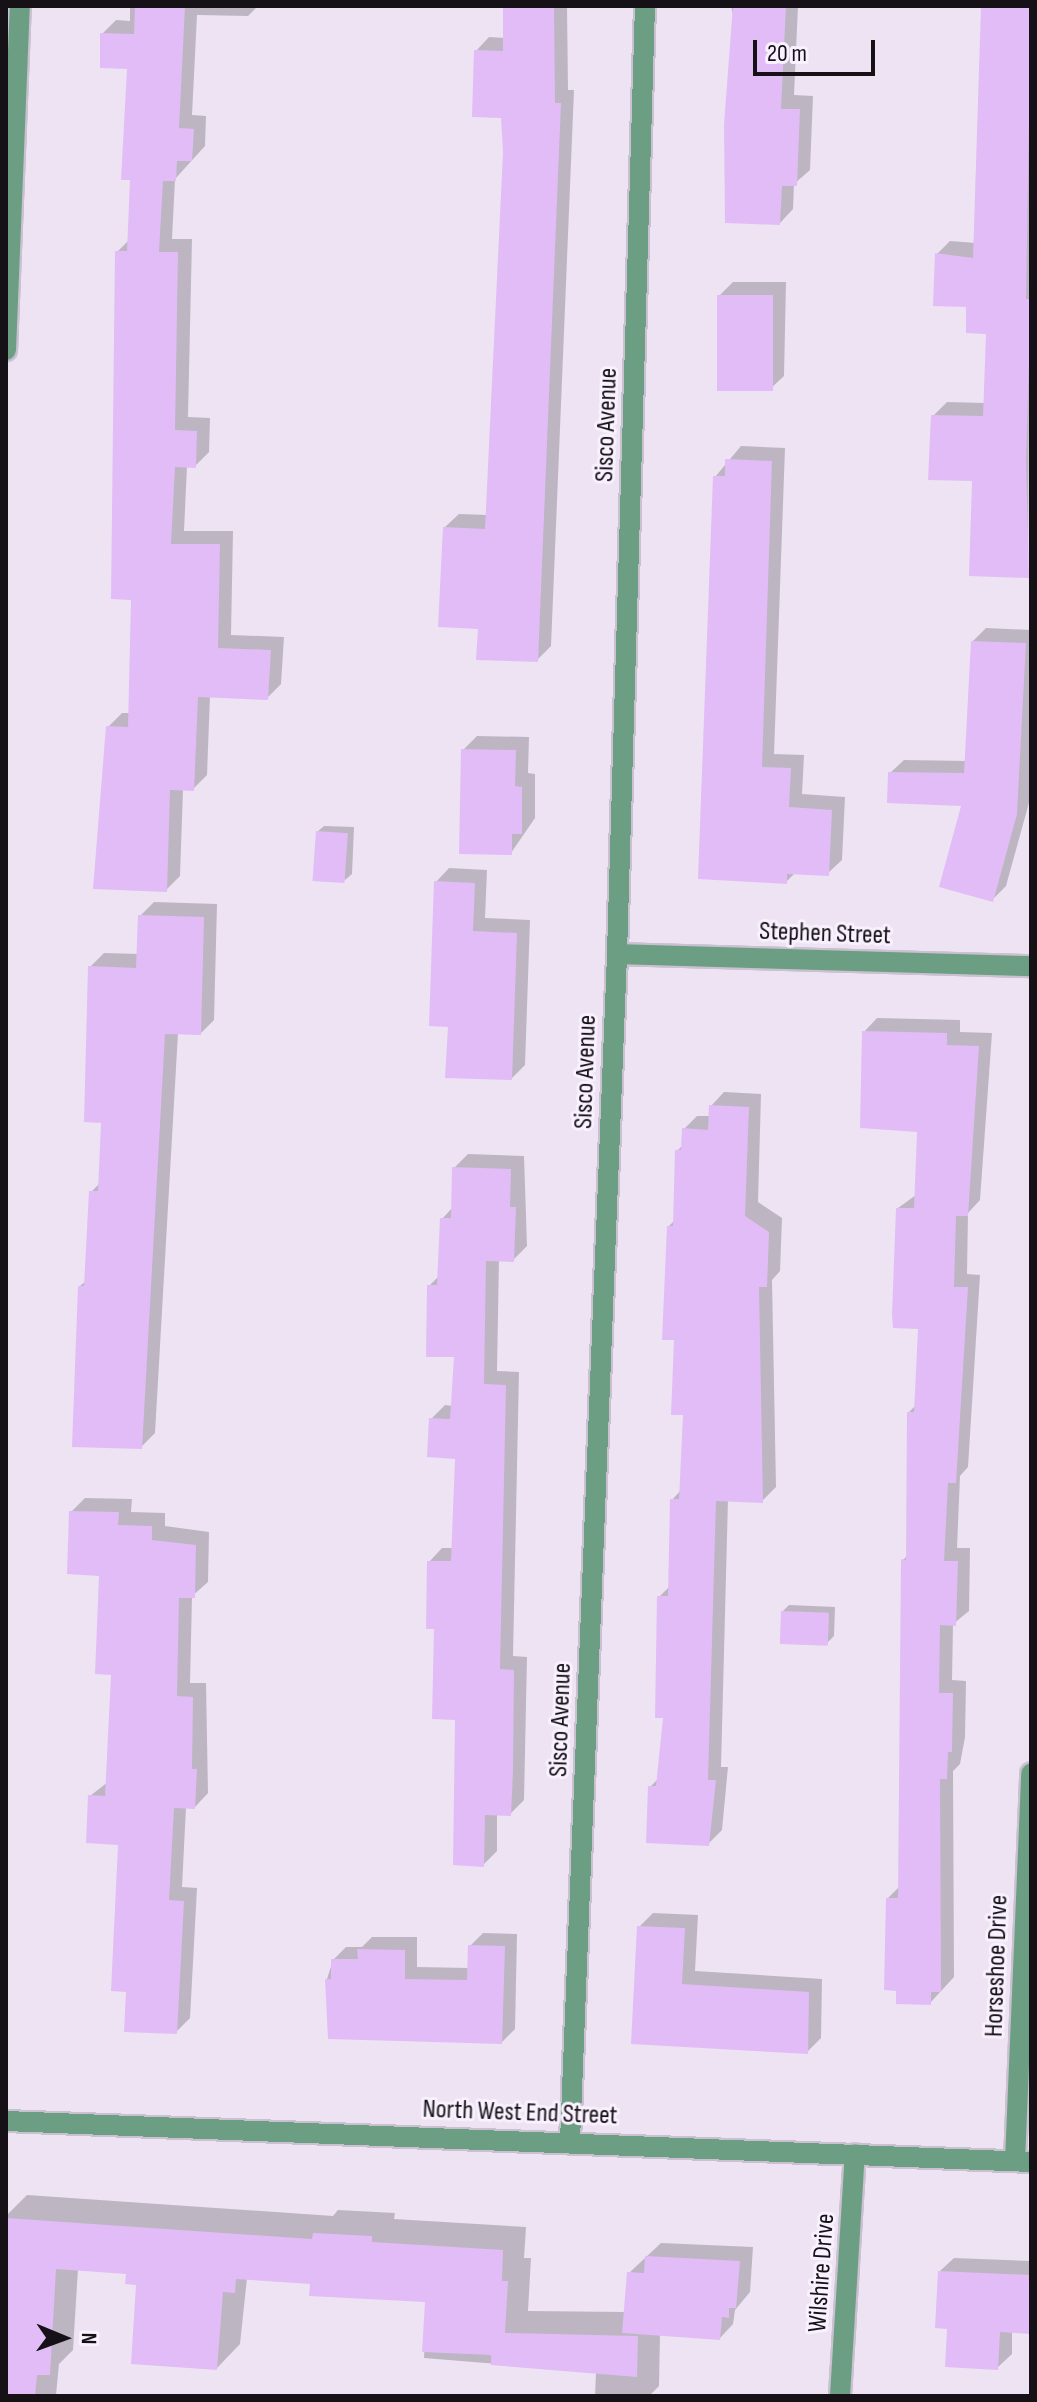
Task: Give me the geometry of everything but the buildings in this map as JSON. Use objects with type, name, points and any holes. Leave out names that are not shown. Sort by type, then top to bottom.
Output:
[{"type":"street","points":[[6,350],[20,6]]},
{"type":"street","name":"Sisco Avenue","points":[[570,2141],[617,954],[645,6]]},
{"type":"street","name":"Stephen Street","points":[[617,954],[1031,966]]},
{"type":"street","name":"Horseshoe Drive","points":[[1023,2161],[1031,1773]]},
{"type":"street","name":"North West End Street","points":[[6,2121],[1023,2161]]},
{"type":"street","name":"Wilshire Drive","points":[[840,2396],[855,2154]]}]
